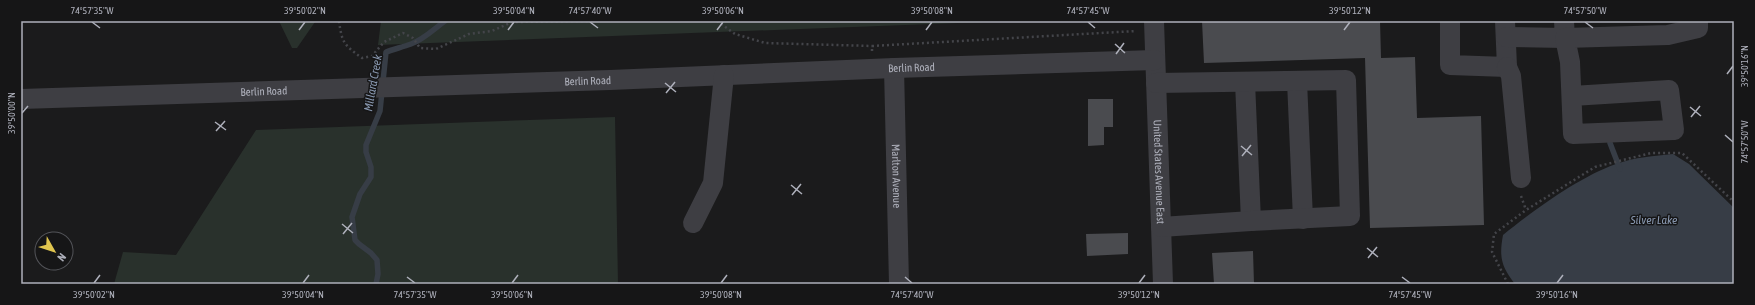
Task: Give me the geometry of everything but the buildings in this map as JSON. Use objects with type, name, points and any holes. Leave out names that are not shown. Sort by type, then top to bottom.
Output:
[{"type":"street","points":[[1450,21],[1450,65],[1507,67]]},
{"type":"street","points":[[1521,178],[1510,76],[1507,67],[1506,29],[1668,35],[1698,28],[1698,21]]},
{"type":"street","name":"United States Avenue East","points":[[1154,25],[1163,284]]},
{"type":"street","points":[[1565,30],[1570,62],[1573,134],[1674,130],[1669,90],[1572,96]]},
{"type":"street","name":"Berlin Road","points":[[21,99],[1155,60]]},
{"type":"street","name":"Marlton Avenue","points":[[894,68],[899,284]]},
{"type":"street","points":[[693,223],[713,183],[724,75]]},
{"type":"street","points":[[1156,83],[1346,80],[1350,216],[1251,220],[1161,228]]},
{"type":"street","points":[[1297,81],[1303,218]]},
{"type":"street","points":[[1245,82],[1251,220]]},
{"type":"path","points":[[338,21],[341,38],[348,48],[362,58],[372,56],[384,42],[403,33],[413,38],[420,48],[436,49],[469,34],[492,30],[512,22],[599,21]]},
{"type":"path","points":[[717,21],[735,34],[765,43],[872,46],[1154,25]]},
{"type":"path","points":[[872,46],[872,69]]},
{"type":"path","points":[[1508,284],[1492,252],[1494,234],[1526,210],[1595,167],[1651,154],[1682,153],[1734,202]]},
{"type":"shaded area","points":[[279,21],[315,22],[297,48],[292,48]]},
{"type":"shaded area","points":[[381,21],[1010,21],[378,45]]},
{"type":"shaded area","points":[[615,117],[618,284],[114,284],[123,252],[176,255],[256,130]]},
{"type":"water","name":"Silver Lake","points":[[1673,154],[1689,164],[1734,208],[1734,284],[1515,284],[1502,261],[1501,249],[1503,235],[1557,195],[1587,177],[1616,164],[1630,160]]},
{"type":"waterway","name":"Millard Creek","points":[[376,284],[378,274],[377,260],[355,240],[352,217],[360,194],[371,177],[371,167],[366,152],[366,145],[380,111],[386,52],[415,42],[445,21]]},
{"type":"waterway","points":[[1610,143],[1620,169]]}]
